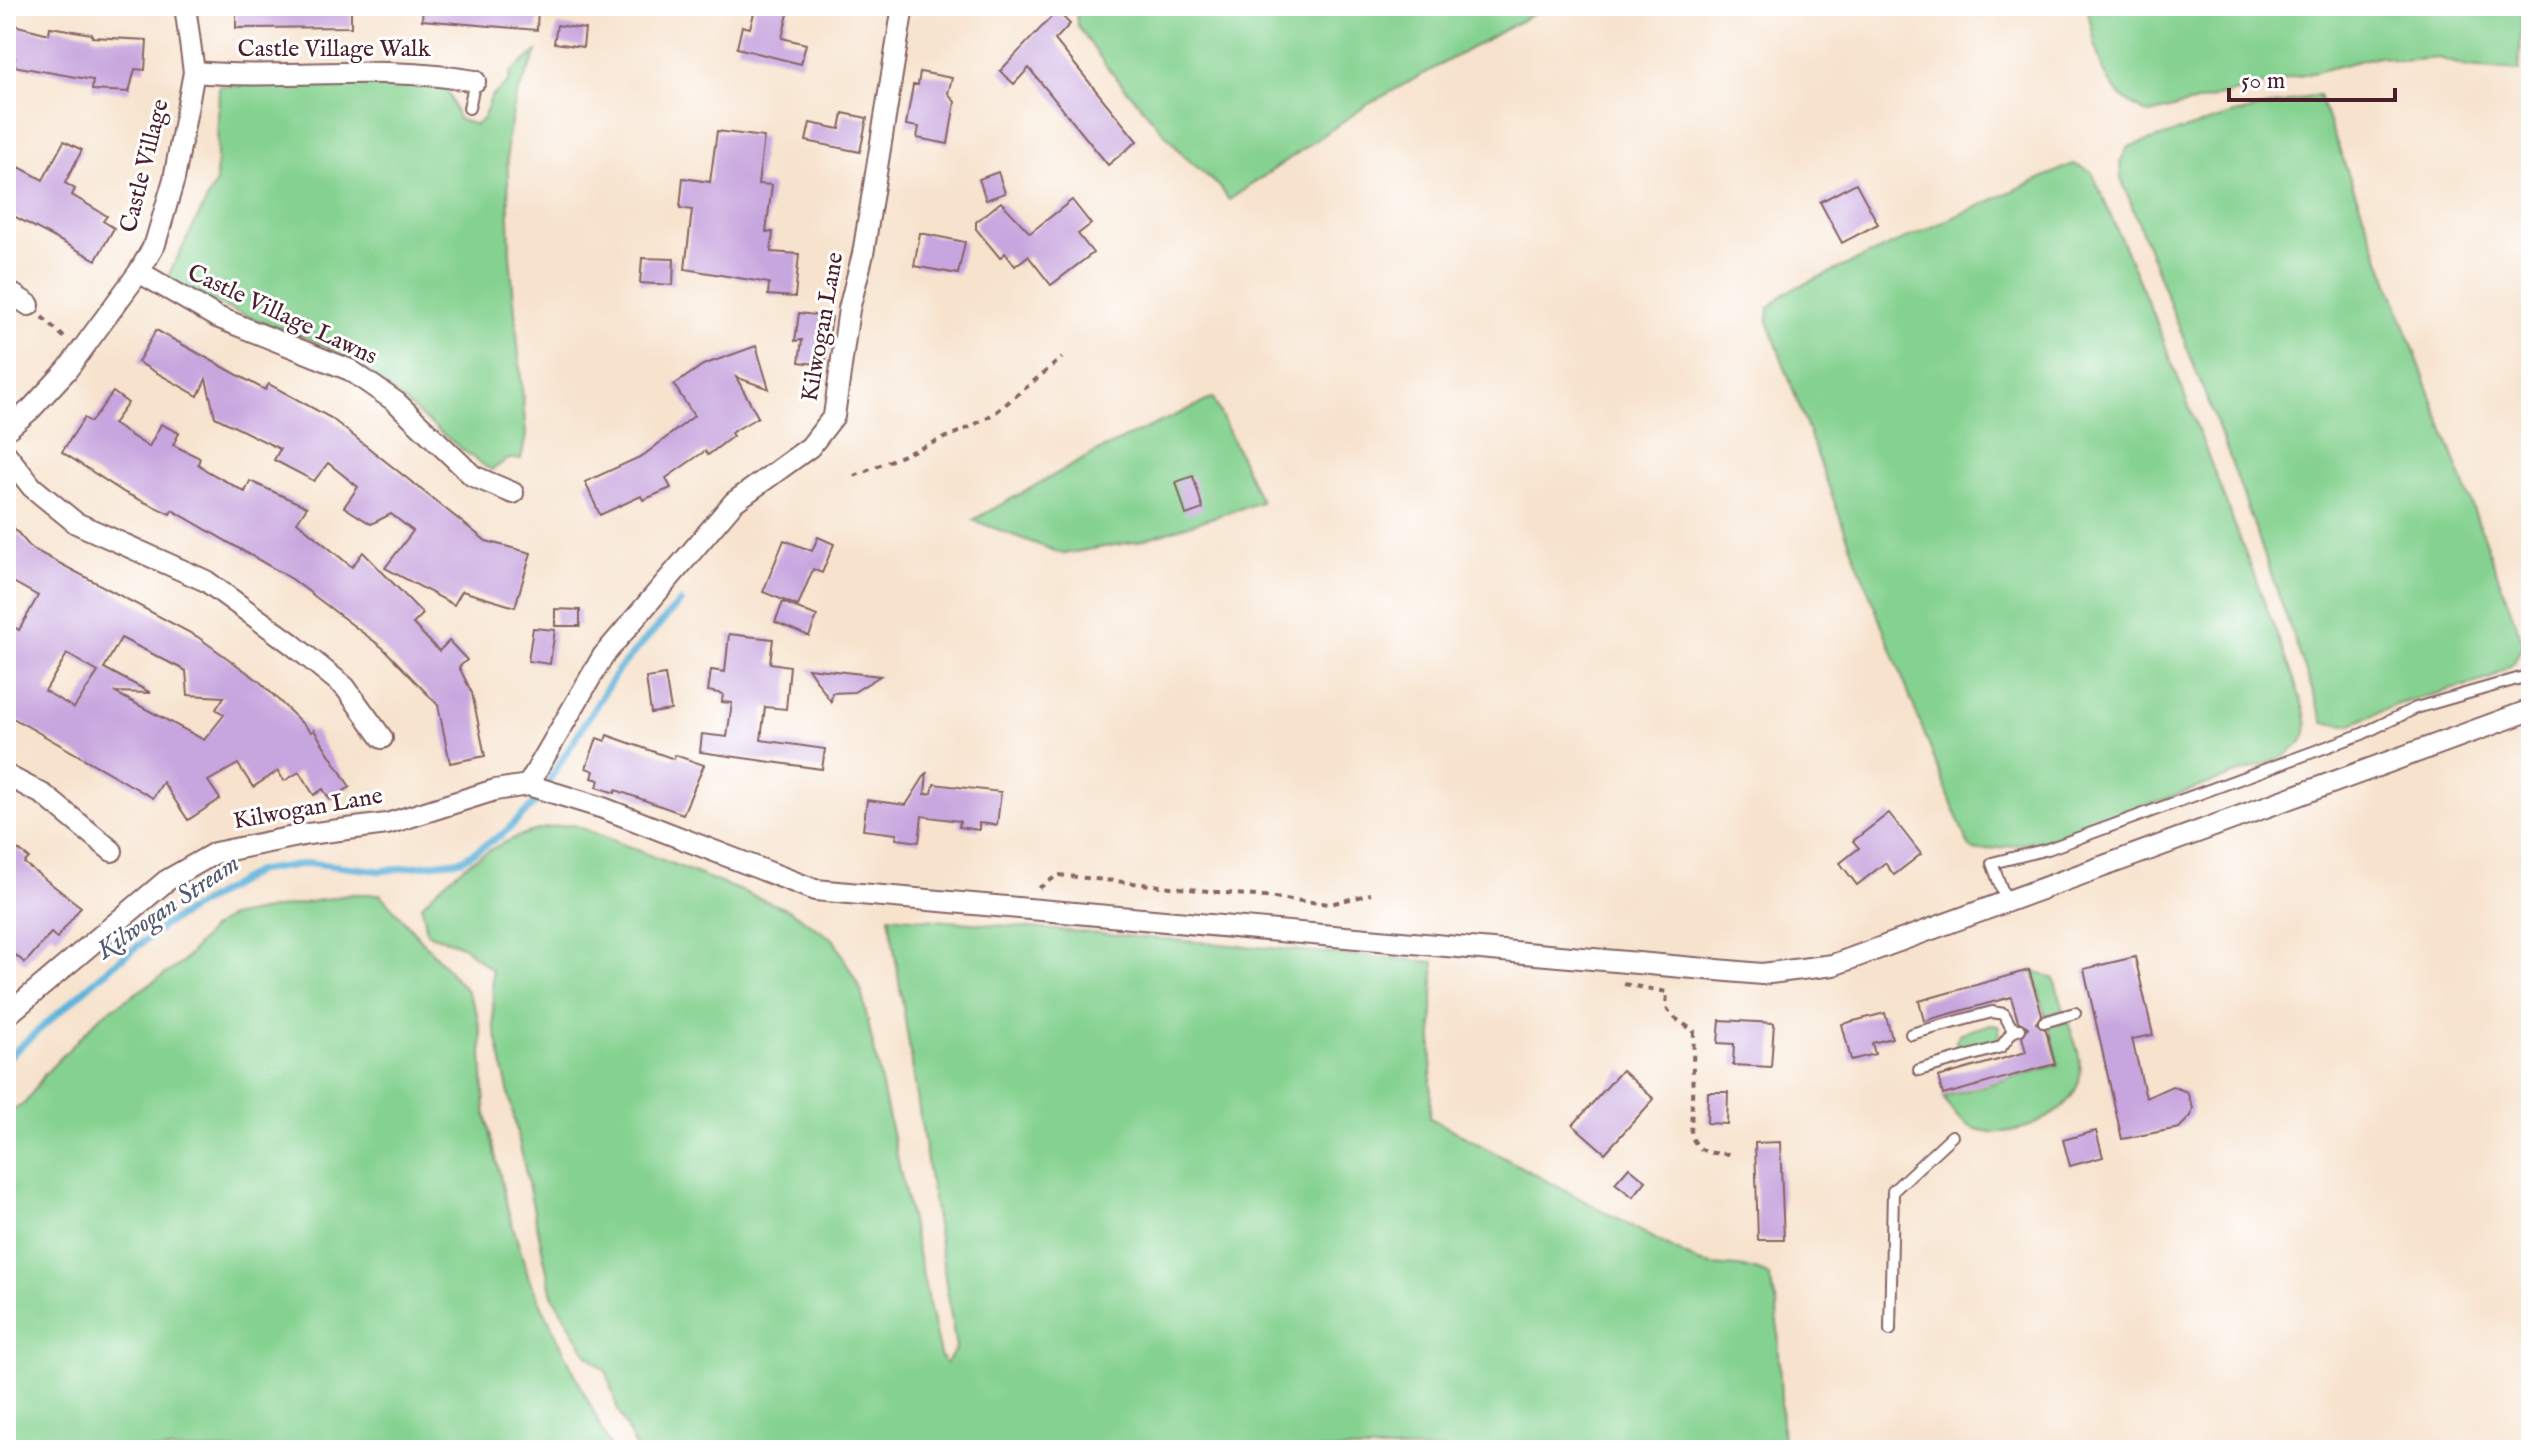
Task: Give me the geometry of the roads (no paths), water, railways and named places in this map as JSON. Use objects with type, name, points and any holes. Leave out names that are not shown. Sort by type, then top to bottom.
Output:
[{"type":"street","name":"Castle Village","points":[[6,430],[67,370],[139,272],[155,244],[174,179],[194,72],[185,6]]},
{"type":"street","name":"Kilwogan Lane","points":[[6,1016],[166,881],[215,853],[308,834],[387,824],[495,790],[532,786],[603,656],[734,502],[810,447],[834,416],[849,309],[865,243],[903,6]]},
{"type":"street","name":"Castle Village Walk","points":[[194,72],[236,75],[410,73],[475,81]]},
{"type":"street","name":"Castle Village Lawns","points":[[139,272],[217,317],[350,370],[396,402],[473,476],[513,493]]},
{"type":"street","points":[[6,290],[29,305]]},
{"type":"street","points":[[6,454],[32,487],[76,523],[206,581],[292,644],[345,687],[382,738]]},
{"type":"street","points":[[532,786],[815,890],[1762,974],[1833,965],[2531,710]]},
{"type":"street","points":[[6,775],[44,795],[112,851]]},
{"type":"lane","points":[[469,108],[475,81]]},
{"type":"lane","points":[[2006,901],[1992,863],[2048,849],[2362,734],[2416,708],[2531,675]]},
{"type":"lane","points":[[1911,1034],[1992,1012],[2004,1014],[2011,1027],[2018,1029],[2001,1047],[1919,1070]]},
{"type":"lane","points":[[2044,1022],[2075,1013]]},
{"type":"lane","points":[[1890,1330],[1893,1191],[1952,1136]]},
{"type":"waterway","name":"Kilwogan Stream","points":[[6,1059],[113,965],[166,924],[257,871],[311,863],[381,871],[462,860],[504,833],[535,803],[618,670],[680,602]]}]
